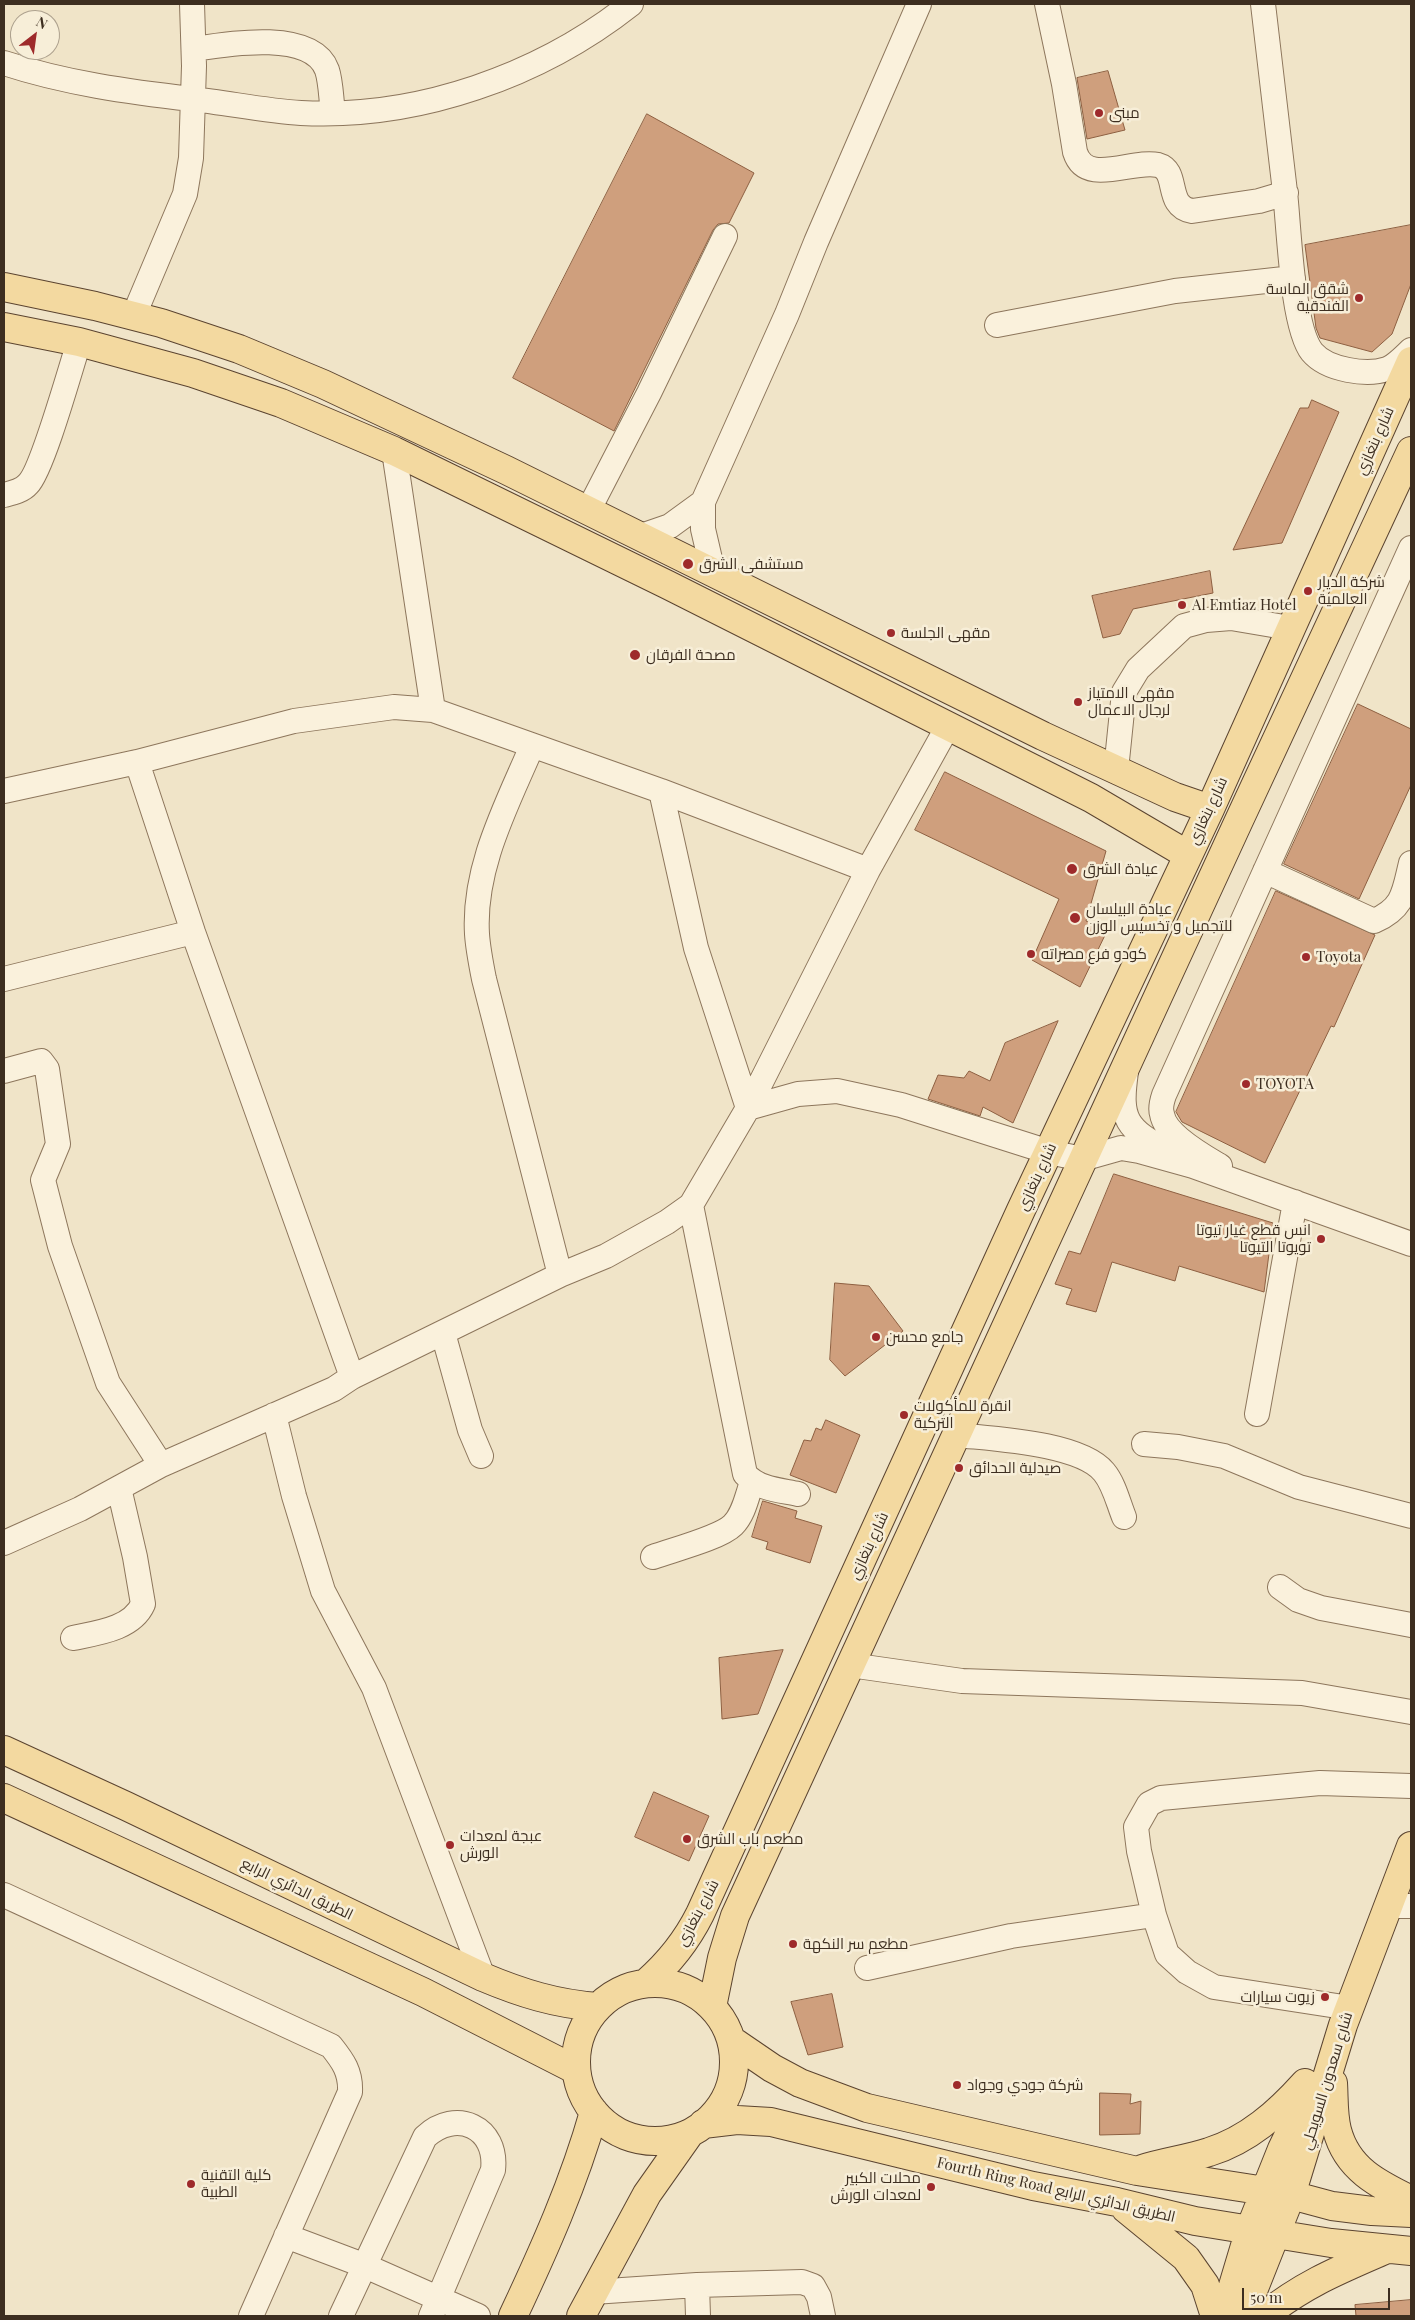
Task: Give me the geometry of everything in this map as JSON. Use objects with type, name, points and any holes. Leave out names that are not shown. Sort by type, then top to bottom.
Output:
[{"type":"main road","points":[[4,287],[134,315],[239,349],[323,384],[421,428],[1042,736],[1175,797],[1210,809]]},
{"type":"main road","points":[[33,292],[16,330],[79,342],[192,373],[281,403],[394,451],[948,726],[1118,814],[1188,855]]},
{"type":"main road","name":"شارع بنغازي","points":[[646,1983],[668,1964],[691,1932],[700,1914],[1049,1152],[1210,809],[1411,361]]},
{"type":"main road","name":"شارع بنغازي","points":[[712,2007],[722,1958],[735,1916],[908,1536],[958,1434],[1127,1061],[1411,451]]},
{"type":"main road","points":[[1118,814],[1125,774]]},
{"type":"main road","name":"الطريق الدائري الرابع","points":[[4,1750],[126,1806],[482,1977],[543,2000],[598,2007]]},
{"type":"main road","points":[[4,1798],[423,1992],[528,2043],[576,2070]]},
{"type":"main road","name":"شارع سعدون السويحلي","points":[[1243,2316],[1291,2196],[1340,2035],[1400,1906],[1411,1846]]},
{"type":"main road","points":[[581,2316],[648,2194],[697,2128],[717,2111],[727,2095],[733,2078],[734,2059],[731,2040],[720,2017],[712,2007],[688,1990],[660,1983],[646,1983],[620,1991],[598,2007],[589,2017],[578,2042],[576,2070],[579,2085],[594,2112],[607,2124],[623,2134],[642,2140],[660,2140],[697,2128]]},
{"type":"main road","points":[[1137,2170],[1209,2152],[1250,2134],[1284,2106],[1306,2081],[1340,2035]]},
{"type":"main road","points":[[1224,2316],[1250,2229],[1264,2191],[1340,2035]]},
{"type":"main road","points":[[1340,2035],[1337,2129],[1343,2147],[1356,2167],[1368,2177],[1411,2200]]},
{"type":"main road","points":[[731,2040],[772,2068],[800,2083],[867,2108],[1137,2170],[1264,2191],[1342,2207],[1411,2213]]},
{"type":"main road","points":[[513,2316],[549,2239],[584,2146],[594,2112]]},
{"type":"main road","name":"Fourth Ring Road الطريق الدائري الرابع","points":[[697,2128],[737,2120],[771,2122],[1033,2186],[1117,2202],[1194,2221],[1331,2243],[1400,2249]]},
{"type":"main road","points":[[1117,2202],[1186,2258],[1205,2285],[1215,2316]]},
{"type":"main road","points":[[1264,2316],[1299,2291],[1331,2272],[1400,2249]]},
{"type":"street","points":[[134,315],[184,194],[191,158],[194,50],[192,4]]},
{"type":"street","points":[[4,63],[81,83],[136,94],[193,99],[301,113],[383,110],[410,105],[479,86],[542,61],[600,28],[631,4]]},
{"type":"street","points":[[713,572],[703,529],[703,502],[787,314],[919,4]]},
{"type":"street","points":[[1047,4],[1075,152],[1078,161],[1088,170],[1142,165],[1158,166],[1168,172],[1177,203],[1184,209],[1192,211],[1259,202],[1286,194]]},
{"type":"street","points":[[1263,4],[1294,278],[1302,327],[1312,352],[1326,362],[1341,367],[1374,371],[1389,368],[1411,350]]},
{"type":"street","points":[[194,50],[237,42],[301,46],[318,57],[326,69],[333,112]]},
{"type":"street","points":[[588,511],[649,393],[725,236]]},
{"type":"street","points":[[997,325],[1175,291],[1294,278]]},
{"type":"street","points":[[4,495],[16,492],[29,484],[41,457],[79,342]]},
{"type":"street","points":[[394,451],[434,710]]},
{"type":"street","points":[[641,536],[670,526],[703,502]]},
{"type":"street","points":[[1267,1194],[1202,1156],[1179,1138],[1165,1124],[1161,1106],[1164,1095],[1411,548]]},
{"type":"street","points":[[1125,774],[1124,692],[1138,669],[1184,626],[1206,620],[1230,618],[1290,628]]},
{"type":"street","points":[[4,791],[137,762],[294,721],[394,707],[434,710],[661,790],[868,870]]},
{"type":"street","points":[[4,1543],[80,1509],[161,1465],[334,1389],[352,1377],[560,1275],[606,1256],[667,1222],[691,1205],[748,1108],[868,870],[948,726]]},
{"type":"street","points":[[532,746],[494,836],[482,873],[477,933],[484,979],[560,1275]]},
{"type":"street","points":[[137,762],[193,932],[352,1377]]},
{"type":"street","points":[[661,790],[696,948],[748,1108]]},
{"type":"street","points":[[1265,871],[1374,921],[1389,914],[1403,896],[1411,863]]},
{"type":"street","points":[[4,979],[193,932]]},
{"type":"street","points":[[4,1071],[41,1061],[47,1069],[58,1144],[44,1180],[60,1246],[108,1383],[161,1465]]},
{"type":"street","points":[[1127,1061],[1122,1096],[1124,1111],[1131,1127],[1149,1141],[1193,1166]]},
{"type":"street","points":[[748,1108],[798,1094],[837,1091],[901,1105],[1049,1152],[1082,1160],[1121,1148],[1193,1166],[1411,1244]]},
{"type":"street","points":[[1257,1414],[1295,1202]]},
{"type":"street","points":[[691,1205],[745,1474],[752,1482],[762,1487],[798,1494]]},
{"type":"street","points":[[442,1334],[470,1430],[481,1456]]},
{"type":"street","points":[[274,1415],[294,1496],[323,1590],[374,1688],[482,1977]]},
{"type":"street","points":[[958,1434],[1043,1446],[1066,1451],[1090,1461],[1103,1470],[1112,1484],[1124,1517]]},
{"type":"street","points":[[1144,1444],[1178,1447],[1224,1456],[1299,1487],[1411,1516]]},
{"type":"street","points":[[653,1557],[721,1533],[733,1525],[742,1511],[752,1482]]},
{"type":"street","points":[[73,1638],[103,1631],[132,1620],[143,1604],[135,1557],[119,1488]]},
{"type":"street","points":[[1280,1587],[1298,1600],[1321,1608],[1411,1625]]},
{"type":"street","points":[[850,1665],[962,1681],[1302,1693],[1411,1712]]},
{"type":"street","points":[[1340,2035],[1214,1987],[1187,1972],[1167,1954],[1154,1915],[1139,1851],[1136,1827],[1149,1804],[1161,1798],[1320,1783],[1411,1786]]},
{"type":"street","points":[[4,1895],[331,2046],[344,2062],[351,2078],[350,2092],[251,2316]]},
{"type":"street","points":[[868,1968],[1011,1936],[1154,1915]]},
{"type":"street","points":[[340,2316],[424,2137],[432,2130],[448,2124],[464,2123],[483,2133],[493,2150],[494,2170],[435,2308]]},
{"type":"street","points":[[286,2236],[363,2265],[435,2308],[478,2316]]},
{"type":"street","points":[[593,2292],[697,2285],[802,2282],[813,2286],[819,2297],[823,2316]]},
{"type":"street","points":[[697,2285],[698,2316]]},
{"type":"building","name":"مبنى","points":[[1108,71],[1125,130],[1087,139],[1077,78]]},
{"type":"building","points":[[647,114],[754,173],[729,223],[718,224],[713,230],[614,431],[513,378]]},
{"type":"building","name":"شقق الماسة الفندقية","points":[[1411,225],[1411,284],[1392,334],[1372,352],[1320,338],[1316,328],[1305,245]]},
{"type":"building","points":[[1312,400],[1339,412],[1282,543],[1233,550],[1300,408],[1308,408]]},
{"type":"building","points":[[1210,571],[1213,593],[1133,609],[1120,634],[1103,638],[1092,596]]},
{"type":"building","points":[[1358,704],[1411,729],[1411,785],[1359,899],[1284,864]]},
{"type":"building","points":[[945,772],[1106,851],[1086,921],[1107,931],[1080,987],[1032,960],[1059,899],[915,830]]},
{"type":"building","points":[[1276,891],[1375,935],[1334,1027],[1331,1026],[1265,1163],[1182,1122],[1176,1112]]},
{"type":"building","points":[[1058,1021],[1013,1123],[983,1107],[980,1116],[928,1099],[938,1075],[964,1078],[969,1071],[990,1081],[1005,1043]]},
{"type":"building","points":[[1114,1174],[1273,1223],[1264,1292],[1179,1266],[1175,1281],[1112,1262],[1096,1312],[1066,1304],[1072,1289],[1055,1284],[1069,1251],[1080,1254]]},
{"type":"building","points":[[835,1283],[869,1286],[903,1331],[845,1376],[830,1360]]},
{"type":"building","points":[[826,1420],[860,1435],[836,1493],[790,1475],[804,1440],[811,1441],[816,1428],[821,1430]]},
{"type":"building","points":[[763,1501],[797,1511],[795,1518],[822,1526],[810,1563],[766,1549],[768,1542],[752,1537]]},
{"type":"building","points":[[783,1650],[758,1714],[722,1719],[719,1658]]},
{"type":"building","points":[[654,1792],[709,1816],[689,1861],[635,1837]]},
{"type":"building","points":[[832,1994],[843,2047],[808,2055],[791,2002]]},
{"type":"building","points":[[1100,2093],[1131,2094],[1130,2104],[1141,2101],[1140,2134],[1100,2135]]},
{"type":"building","points":[[1411,2300],[1411,2316],[1356,2316],[1355,2305]]},
{"type":"place","name":"مبنى","points":[[1099,113]]},
{"type":"place","name":"شقق الماسة الفندقية","points":[[1359,298]]},
{"type":"place","name":"مستشفى الشرق","points":[[688,564]]},
{"type":"place","name":"شركة الديار العالمية","points":[[1308,591]]},
{"type":"place","name":"Al Emtiaz Hotel","points":[[1182,605]]},
{"type":"place","name":"مقهى الجلسة","points":[[891,633]]},
{"type":"place","name":"مصحة الفرقان","points":[[635,655]]},
{"type":"place","name":"مقهى الامتياز لرجال الاعمال","points":[[1078,702]]},
{"type":"place","name":"عيادة الشرق","points":[[1072,869]]},
{"type":"place","name":"عيادة البيلسان للتجميل و تخسيس الوزن","points":[[1075,918]]},
{"type":"place","name":"كودو فرع مصراته","points":[[1031,954]]},
{"type":"place","name":"Toyota","points":[[1306,957]]},
{"type":"place","name":"TOYOTA","points":[[1246,1084]]},
{"type":"place","name":"انس قطع غيار تيوتا تويوتا التيوتا","points":[[1321,1239]]},
{"type":"place","name":"جامع محسن","points":[[876,1337]]},
{"type":"place","name":"انقرة للمأكولات التركية","points":[[904,1415]]},
{"type":"place","name":"صيدلية الحدائق","points":[[959,1468]]},
{"type":"place","name":"مطعم باب الشرق","points":[[687,1839]]},
{"type":"place","name":"عبجة لمعدات الورش","points":[[450,1845]]},
{"type":"place","name":"مطعم سر النكهة","points":[[793,1944]]},
{"type":"place","name":"زيوت سيارات","points":[[1325,1997]]},
{"type":"place","name":"شركة جودي وجواد","points":[[957,2085]]},
{"type":"place","name":"كلية التقنية الطبية","points":[[191,2184]]},
{"type":"place","name":"محلات الكبير لمعدات الورش","points":[[931,2187]]}]
